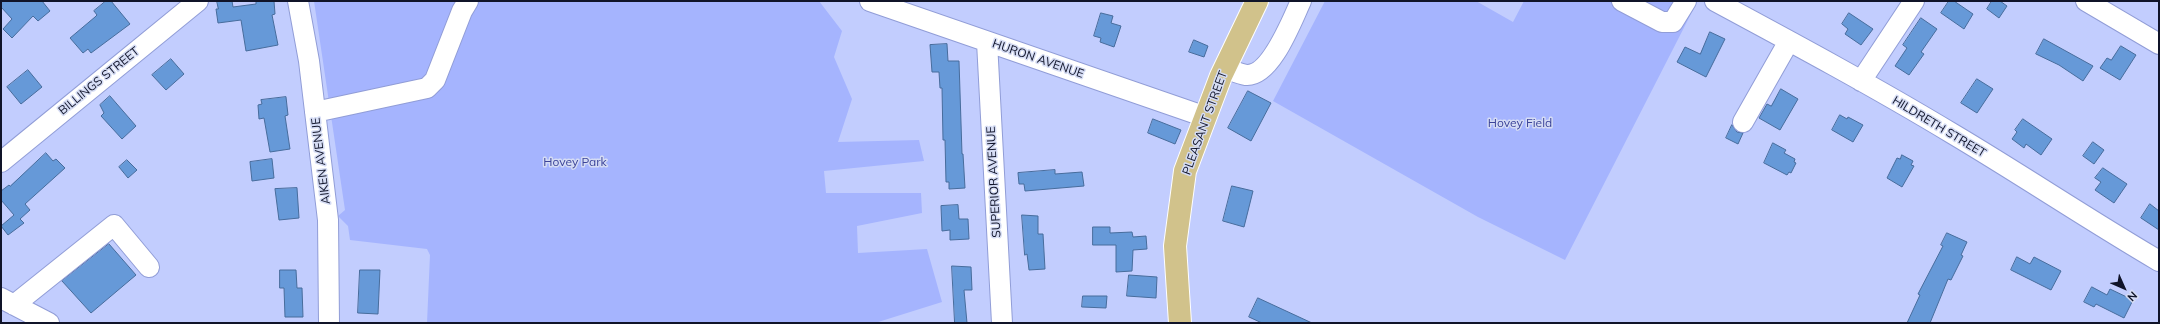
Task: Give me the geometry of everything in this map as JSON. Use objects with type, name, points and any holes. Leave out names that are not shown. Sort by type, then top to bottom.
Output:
[{"type":"main road","name":"PLEASANT STREET","points":[[1180,323],[1175,246],[1185,171],[1225,68],[1257,1]]},
{"type":"street","name":"BILLINGS STREET","points":[[1,162],[198,1]]},
{"type":"street","name":"AIKEN AVENUE","points":[[298,1],[315,112],[328,220],[329,323]]},
{"type":"street","points":[[315,112],[427,88],[435,80],[462,11],[468,1]]},
{"type":"street","name":"HURON AVENUE","points":[[870,1],[1206,117]]},
{"type":"street","points":[[1225,68],[1246,75],[1259,72],[1269,63],[1302,1]]},
{"type":"street","points":[[1622,1],[1662,22],[1673,22],[1686,1]]},
{"type":"street","name":"HILDRETH STREET","points":[[1715,1],[1790,41],[1953,134],[2082,216],[2159,261]]},
{"type":"street","points":[[1861,81],[1914,1]]},
{"type":"street","points":[[2086,1],[2159,44]]},
{"type":"street","points":[[1743,122],[1790,41]]},
{"type":"street","name":"SUPERIOR AVENUE","points":[[987,42],[1002,323]]},
{"type":"street","points":[[49,323],[8,301],[114,225],[149,268]]},
{"type":"green space","name":"Hovey Park","points":[[314,1],[819,1],[842,31],[834,57],[852,99],[838,142],[919,140],[924,161],[824,171],[826,193],[921,193],[922,213],[857,226],[858,253],[927,249],[942,302],[875,323],[427,323],[430,255],[427,249],[350,240],[348,226],[338,216],[345,210]]},
{"type":"green space","name":"Hovey Field","points":[[1325,1],[1476,1],[1513,22],[1524,1],[1677,1],[1693,10],[1565,260],[1478,217],[1273,101]]},
{"type":"building","points":[[1,1],[42,1],[50,11],[38,21],[33,16],[12,38],[3,29],[12,19],[1,7]]},
{"type":"building","points":[[106,1],[111,1],[130,24],[91,53],[88,49],[83,53],[70,38],[97,15],[94,11]]},
{"type":"building","points":[[217,1],[232,1],[233,7],[256,4],[256,1],[274,1],[275,14],[272,15],[278,45],[246,51],[241,20],[218,23],[216,9],[218,9]]},
{"type":"building","points":[[1949,1],[1954,1],[1973,14],[1964,29],[1941,13]]},
{"type":"building","points":[[1992,1],[2000,1],[2007,6],[1999,18],[1987,9]]},
{"type":"building","points":[[1101,13],[1113,16],[1111,23],[1121,26],[1114,47],[1100,42],[1101,38],[1094,36]]},
{"type":"building","points":[[1849,13],[1873,29],[1861,45],[1845,34],[1848,29],[1842,24]]},
{"type":"building","points":[[1921,18],[1937,29],[1921,52],[1924,54],[1909,75],[1895,66],[1907,48],[1903,45]]},
{"type":"building","points":[[1710,32],[1725,39],[1706,77],[1677,62],[1685,47],[1700,54]]},
{"type":"building","points":[[2044,39],[2093,66],[2083,81],[2059,65],[2036,54]]},
{"type":"building","points":[[1194,40],[1208,46],[1204,57],[1189,52]]},
{"type":"building","points":[[947,44],[948,61],[959,61],[962,154],[965,188],[949,189],[949,182],[946,182],[945,140],[943,140],[942,88],[940,88],[939,72],[932,72],[930,45]]},
{"type":"building","points":[[2121,46],[2136,55],[2120,80],[2100,68],[2107,58],[2111,60]]},
{"type":"building","points":[[171,59],[184,74],[166,90],[152,75]]},
{"type":"building","points":[[28,70],[42,87],[21,104],[7,87]]},
{"type":"building","points":[[1977,79],[1993,89],[1977,113],[1961,103]]},
{"type":"building","points":[[1781,89],[1798,99],[1780,130],[1759,118],[1767,104],[1771,106]]},
{"type":"building","points":[[1248,91],[1271,103],[1251,141],[1228,128]]},
{"type":"building","points":[[110,96],[136,126],[122,139],[101,116],[104,113],[100,105]]},
{"type":"building","points":[[286,97],[288,115],[285,116],[290,149],[270,152],[264,118],[259,119],[258,105],[262,104],[261,100]]},
{"type":"building","points":[[1840,115],[1847,119],[1848,117],[1863,125],[1853,142],[1832,130]]},
{"type":"building","points":[[1153,119],[1181,130],[1175,144],[1148,133]]},
{"type":"building","points":[[2023,119],[2052,139],[2041,155],[2026,144],[2024,148],[2012,139],[2017,132],[2015,130]]},
{"type":"building","points":[[1732,125],[1737,132],[1743,133],[1738,144],[1726,138]]},
{"type":"building","points":[[2093,142],[2104,150],[2094,164],[2083,156]]},
{"type":"building","points":[[1773,143],[1786,150],[1784,153],[1795,159],[1794,162],[1796,163],[1791,173],[1789,172],[1787,175],[1764,163]]},
{"type":"building","points":[[46,153],[53,161],[56,159],[65,168],[25,204],[30,210],[20,219],[24,223],[8,235],[1,226],[14,215],[1,200],[1,191],[9,185],[10,186]]},
{"type":"building","points":[[1902,155],[1913,161],[1911,165],[1914,166],[1902,187],[1887,178],[1897,158],[1900,159]]},
{"type":"building","points":[[272,159],[274,178],[252,181],[250,162]]},
{"type":"building","points":[[127,160],[137,170],[128,178],[119,167]]},
{"type":"building","points":[[2103,168],[2127,184],[2114,203],[2095,190],[2101,182],[2095,178]]},
{"type":"building","points":[[1055,170],[1055,174],[1082,172],[1084,186],[1025,191],[1024,184],[1019,184],[1018,173]]},
{"type":"building","points":[[1232,186],[1253,191],[1244,227],[1223,221]]},
{"type":"building","points":[[297,188],[299,218],[279,220],[275,189]]},
{"type":"building","points":[[2150,204],[2159,211],[2159,230],[2141,218]]},
{"type":"building","points":[[958,205],[959,219],[968,219],[969,239],[950,240],[950,230],[942,231],[941,206]]},
{"type":"building","points":[[1022,215],[1038,216],[1038,234],[1043,234],[1045,269],[1029,270],[1027,254],[1025,255]]},
{"type":"building","points":[[1093,227],[1110,227],[1110,233],[1132,232],[1133,237],[1146,236],[1147,249],[1133,250],[1132,271],[1116,272],[1116,245],[1093,245]]},
{"type":"building","points":[[1947,233],[1967,242],[1961,255],[1963,256],[1951,280],[1948,279],[1930,323],[1907,323],[1920,295],[1918,294],[1943,246],[1941,245]]},
{"type":"building","points":[[109,244],[136,275],[91,313],[62,281]]},
{"type":"building","points":[[2017,257],[2030,264],[2034,257],[2061,271],[2051,290],[2011,270]]},
{"type":"building","points":[[952,266],[971,267],[972,290],[964,290],[967,323],[955,323]]},
{"type":"building","points":[[280,270],[296,270],[297,288],[302,288],[303,317],[285,317],[284,288],[280,288]]},
{"type":"building","points":[[360,270],[380,270],[378,314],[358,313]]},
{"type":"building","points":[[1129,275],[1157,277],[1156,298],[1127,296]]},
{"type":"building","points":[[2092,287],[2107,295],[2110,289],[2133,300],[2124,318],[2096,304],[2094,307],[2084,302]]},
{"type":"building","points":[[1083,296],[1107,296],[1106,308],[1082,307]]},
{"type":"building","points":[[1258,298],[1312,323],[1262,323],[1249,317]]}]
